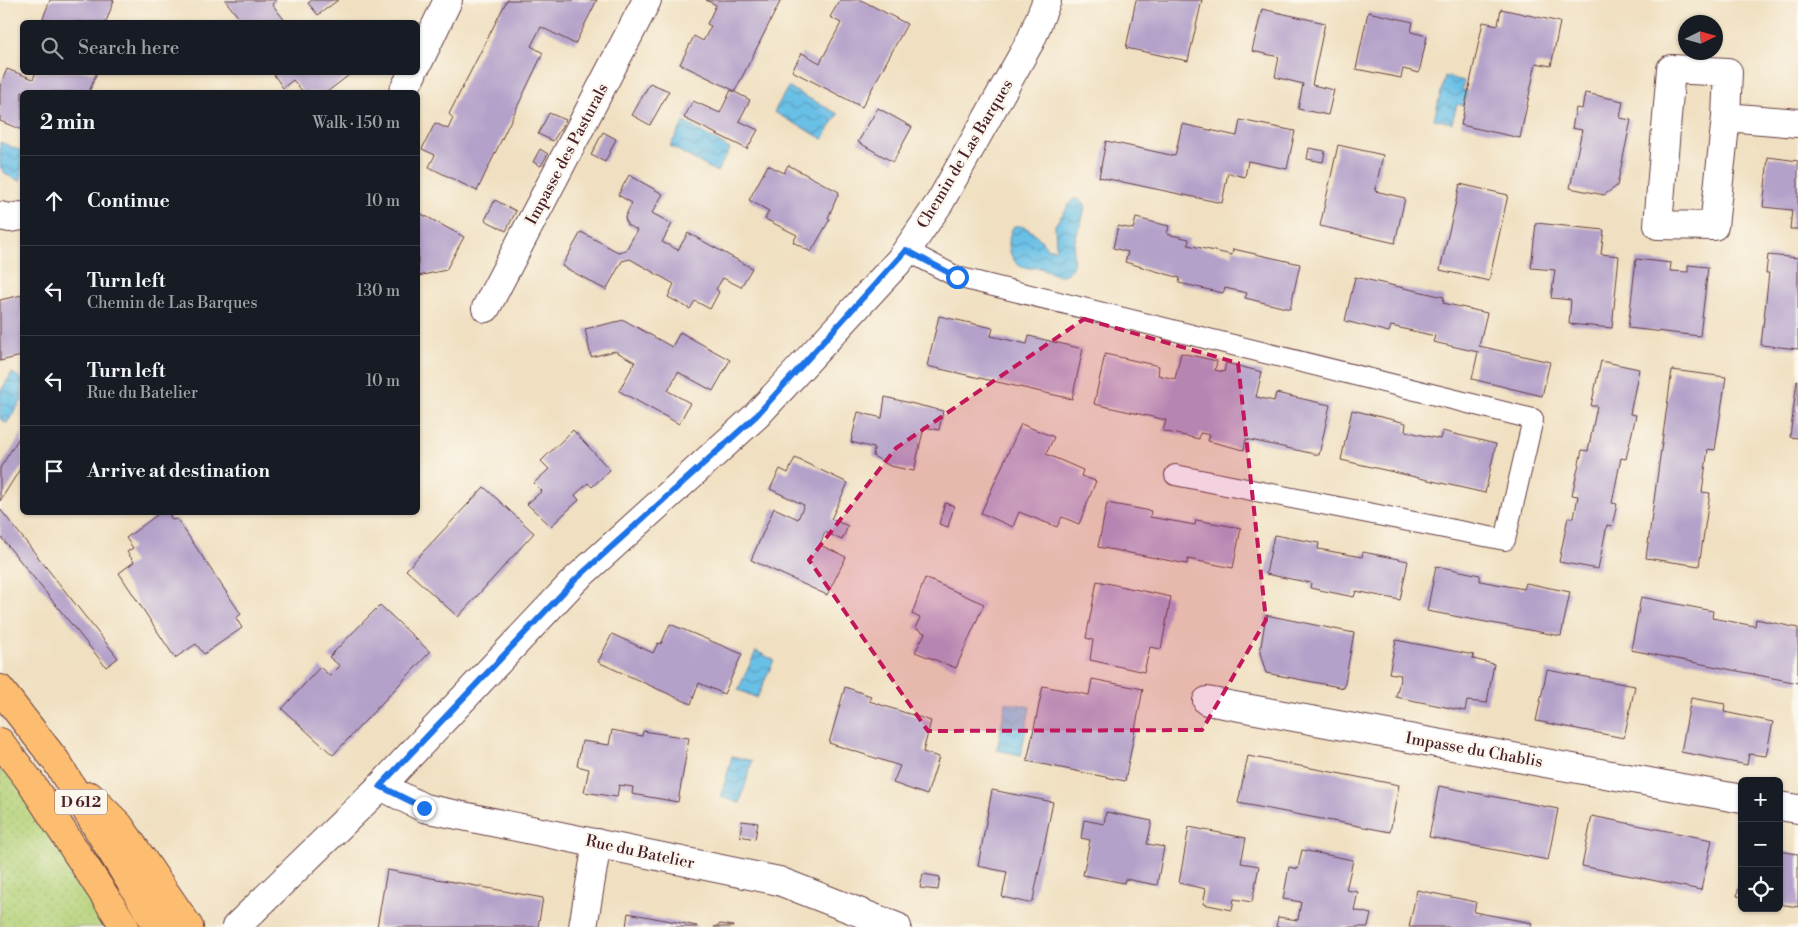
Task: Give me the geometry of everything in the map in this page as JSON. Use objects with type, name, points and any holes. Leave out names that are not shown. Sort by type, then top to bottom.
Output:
[{"type":"highway","name":"D 612","points":[[0,690],[56,761],[161,917],[189,927]]},
{"type":"highway","name":"D 612","points":[[0,742],[29,780],[125,927]]},
{"type":"street","points":[[420,59],[448,0]]},
{"type":"street","name":"Impasse des Pasturals","points":[[486,308],[648,0]]},
{"type":"street","name":"Chemin de Las Barques","points":[[236,927],[380,786],[575,580],[756,416],[906,250],[940,202],[1031,40],[1047,0]]},
{"type":"street","points":[[1671,69],[1728,72],[1726,117],[1714,226],[1658,225],[1671,69]]},
{"type":"street","points":[[404,90],[412,75]]},
{"type":"street","points":[[1726,117],[1798,123]]},
{"type":"street","points":[[0,216],[10,218],[20,216]]},
{"type":"street","name":"Impasse du Chablis","points":[[1207,701],[1738,798]]},
{"type":"street","name":"Rue du Batelier","points":[[380,786],[424,808],[778,881],[897,927]]},
{"type":"street","points":[[1783,807],[1798,809]]},
{"type":"street","points":[[584,927],[597,843]]},
{"type":"lane","points":[[906,250],[957,277],[1533,418],[1505,540],[1175,475]]},
{"type":"highlighted area","points":[[1084,319],[1238,363],[1266,620],[1202,730],[928,731],[809,560],[896,448]]},
{"type":"green space","points":[[0,757],[110,927],[0,927]]},
{"type":"water","points":[[1445,76],[1464,81],[1462,90],[1467,91],[1464,106],[1457,104],[1452,123],[1434,119]]},
{"type":"water","points":[[788,87],[838,114],[823,139],[774,112]]},
{"type":"water","points":[[684,122],[730,149],[717,172],[670,146]]},
{"type":"water","points":[[0,142],[20,150],[20,181],[7,175],[0,167]]},
{"type":"water","points":[[1073,199],[1079,199],[1085,204],[1074,245],[1073,262],[1070,270],[1059,275],[1040,268],[1019,266],[1012,256],[1009,244],[1011,231],[1014,226],[1029,229],[1038,236],[1048,249],[1056,249],[1055,225]]},
{"type":"water","points":[[12,373],[20,378],[20,403],[7,423],[0,419],[0,392]]},
{"type":"water","points":[[756,651],[774,660],[757,698],[738,690]]},
{"type":"water","points":[[1006,702],[1030,707],[1021,755],[997,750]]},
{"type":"water","points":[[732,756],[752,761],[740,803],[721,797]]},
{"type":"building","points":[[50,0],[114,0],[107,20],[42,20]]},
{"type":"building","points":[[225,0],[277,0],[272,4],[284,20],[240,20]]},
{"type":"building","points":[[312,0],[338,0],[318,15],[308,3]]},
{"type":"building","points":[[507,0],[597,0],[575,44],[541,27],[531,46],[543,53],[477,191],[429,167],[435,155],[422,149],[435,123],[448,129],[453,118],[449,114]]},
{"type":"building","points":[[706,0],[781,0],[735,91],[680,64],[694,36],[703,41],[711,26],[707,24],[716,5]]},
{"type":"building","points":[[840,0],[861,0],[907,24],[862,107],[792,71],[802,53],[820,63],[841,23],[830,17]]},
{"type":"building","points":[[1136,0],[1202,0],[1188,61],[1126,48]]},
{"type":"building","points":[[1262,9],[1325,23],[1312,85],[1334,90],[1328,115],[1298,109],[1303,84],[1275,77],[1279,57],[1252,51]]},
{"type":"building","points":[[1501,9],[1560,22],[1551,66],[1536,63],[1520,138],[1461,125],[1483,22],[1498,25]]},
{"type":"building","points":[[1368,12],[1413,22],[1411,32],[1427,36],[1419,73],[1403,69],[1401,78],[1356,69]]},
{"type":"building","points":[[7,69],[33,79],[35,75],[96,75],[90,90],[20,90],[20,129],[0,121],[0,86]]},
{"type":"building","points":[[274,75],[349,75],[330,90],[301,90],[293,80],[283,88]]},
{"type":"building","points":[[650,83],[669,91],[650,125],[632,115]]},
{"type":"building","points":[[731,90],[750,100],[739,121],[758,130],[747,149],[684,118],[693,101],[720,113]]},
{"type":"building","points":[[1585,93],[1623,101],[1620,118],[1631,120],[1617,186],[1604,195],[1570,188],[1582,130],[1572,128],[1576,108],[1582,109]]},
{"type":"building","points":[[878,108],[912,127],[893,162],[858,142]]},
{"type":"building","points":[[549,113],[566,120],[553,141],[538,134]]},
{"type":"building","points":[[1240,120],[1295,131],[1287,169],[1248,161],[1245,177],[1228,173],[1222,203],[1099,177],[1106,141],[1175,156],[1182,124],[1237,136]]},
{"type":"building","points":[[603,132],[616,139],[605,162],[591,155]]},
{"type":"building","points":[[1338,145],[1383,155],[1375,191],[1405,198],[1395,243],[1320,226]]},
{"type":"building","points":[[1309,148],[1325,151],[1323,162],[1307,159]]},
{"type":"building","points":[[540,149],[548,154],[541,166],[533,162]]},
{"type":"building","points":[[1768,157],[1798,161],[1798,229],[1790,229],[1792,210],[1763,207]]},
{"type":"building","points":[[768,165],[784,173],[788,165],[839,192],[828,218],[830,219],[811,252],[793,242],[797,235],[765,219],[769,211],[749,200]]},
{"type":"building","points":[[629,175],[663,194],[652,213],[672,224],[662,242],[678,250],[688,233],[752,268],[741,287],[723,278],[716,289],[719,292],[710,309],[695,301],[690,309],[668,297],[674,284],[630,259],[622,261],[606,290],[562,266],[581,232],[618,252],[626,250],[637,230],[627,225],[625,217],[632,203],[618,195]]},
{"type":"building","points":[[1460,184],[1508,195],[1489,281],[1440,270]]},
{"type":"building","points":[[495,200],[516,211],[506,231],[485,220]]},
{"type":"building","points":[[420,213],[464,237],[446,270],[420,276]]},
{"type":"building","points":[[1136,218],[1169,226],[1167,234],[1189,239],[1188,245],[1232,255],[1233,249],[1300,264],[1290,309],[1245,298],[1247,293],[1225,288],[1223,293],[1179,283],[1180,278],[1125,262],[1128,252],[1113,248],[1118,226],[1133,229]]},
{"type":"building","points":[[1536,223],[1604,230],[1601,254],[1619,256],[1612,328],[1569,324],[1571,300],[1551,298],[1555,270],[1531,268]]},
{"type":"building","points":[[1768,255],[1798,258],[1798,349],[1761,345],[1769,273],[1766,273]]},
{"type":"building","points":[[1636,259],[1671,263],[1670,271],[1688,272],[1688,265],[1708,267],[1700,336],[1628,328]]},
{"type":"building","points":[[1355,277],[1444,297],[1443,303],[1487,313],[1479,346],[1550,362],[1542,396],[1472,379],[1478,352],[1433,342],[1435,336],[1391,326],[1389,332],[1345,321]]},
{"type":"building","points":[[20,295],[20,356],[0,361],[0,300]]},
{"type":"building","points":[[939,316],[993,328],[991,336],[1027,344],[1029,336],[1083,349],[1072,399],[927,366]]},
{"type":"building","points":[[624,320],[672,347],[680,332],[730,360],[713,391],[678,372],[668,391],[690,403],[679,424],[619,391],[635,362],[615,351],[591,357],[585,329]]},
{"type":"building","points":[[1181,353],[1217,361],[1215,370],[1224,372],[1226,363],[1262,372],[1256,397],[1274,401],[1276,393],[1330,405],[1319,455],[1246,439],[1244,450],[1208,441],[1210,435],[1200,433],[1199,439],[1163,431],[1166,420],[1094,404],[1105,354],[1159,366],[1158,375],[1175,379]]},
{"type":"building","points":[[1601,361],[1639,369],[1630,414],[1636,415],[1626,459],[1621,458],[1612,503],[1617,504],[1612,526],[1607,525],[1598,569],[1559,562],[1568,517],[1574,518],[1578,496],[1572,495],[1582,450],[1588,451],[1597,406],[1591,406]]},
{"type":"building","points":[[1672,370],[1726,377],[1715,450],[1708,449],[1702,492],[1710,493],[1699,566],[1646,558]]},
{"type":"building","points":[[1798,380],[1798,438],[1790,437]]},
{"type":"building","points":[[885,397],[943,411],[939,430],[924,427],[914,471],[890,466],[873,456],[874,448],[851,442],[858,412],[882,418]]},
{"type":"building","points":[[1352,410],[1406,423],[1405,431],[1440,439],[1442,431],[1496,444],[1485,493],[1341,460]]},
{"type":"building","points":[[1021,424],[1054,437],[1046,454],[1083,470],[1081,476],[1096,481],[1079,524],[1062,517],[1057,527],[1019,512],[1013,527],[981,513]]},
{"type":"building","points":[[573,430],[610,470],[592,487],[588,483],[575,495],[579,500],[551,526],[527,504],[542,491],[534,483],[549,469],[541,461]]},
{"type":"building","points":[[20,436],[20,469],[0,501],[0,468]]},
{"type":"building","points":[[795,458],[848,483],[831,519],[848,526],[842,540],[825,532],[820,545],[846,557],[827,595],[751,560],[774,508],[798,519],[804,505],[770,489],[780,469],[788,473]]},
{"type":"building","points":[[484,487],[534,533],[458,617],[406,570]]},
{"type":"building","points":[[945,503],[954,506],[948,527],[939,524]]},
{"type":"building","points":[[1107,503],[1151,511],[1150,517],[1195,525],[1196,520],[1241,528],[1233,568],[1188,559],[1187,564],[1098,547]]},
{"type":"building","points":[[0,509],[118,658],[106,667],[0,536]]},
{"type":"building","points":[[157,515],[170,515],[172,520],[177,519],[241,614],[236,618],[242,628],[204,654],[196,644],[175,658],[119,573],[134,562],[127,552],[133,548],[126,538]]},
{"type":"building","points":[[1274,535],[1319,543],[1318,549],[1362,557],[1363,552],[1408,561],[1400,600],[1356,591],[1354,597],[1310,588],[1311,583],[1266,574]]},
{"type":"building","points":[[1436,566],[1480,575],[1480,581],[1524,589],[1526,583],[1570,592],[1561,636],[1427,611]]},
{"type":"building","points":[[925,578],[984,604],[956,668],[915,652],[925,633],[915,628],[920,618],[912,614]]},
{"type":"building","points":[[1097,581],[1171,597],[1161,649],[1150,647],[1144,672],[1090,660],[1093,640],[1086,638]]},
{"type":"building","points":[[1641,597],[1713,611],[1712,618],[1755,626],[1756,619],[1798,628],[1798,683],[1631,650]]},
{"type":"building","points":[[380,605],[430,652],[333,755],[282,709],[320,667],[330,676],[340,666],[329,657]]},
{"type":"building","points":[[1266,615],[1354,633],[1344,688],[1266,673],[1260,653]]},
{"type":"building","points":[[670,624],[742,654],[724,694],[699,683],[691,704],[598,662],[612,634],[653,653],[658,643],[661,644]]},
{"type":"building","points":[[1396,640],[1474,655],[1473,659],[1494,664],[1487,703],[1467,701],[1465,711],[1396,697],[1401,675],[1389,673]]},
{"type":"building","points":[[1547,670],[1635,686],[1624,738],[1536,721]]},
{"type":"building","points":[[1092,679],[1143,689],[1125,781],[1027,761],[1043,686],[1089,695]]},
{"type":"building","points":[[845,687],[871,696],[869,701],[931,721],[923,752],[939,757],[927,795],[893,783],[900,766],[829,743]]},
{"type":"building","points":[[1691,698],[1725,704],[1724,712],[1773,722],[1766,756],[1749,754],[1747,765],[1681,752]]},
{"type":"building","points":[[612,730],[642,736],[643,731],[689,738],[678,802],[632,794],[633,787],[619,785],[617,797],[584,792],[589,769],[577,766],[582,741],[609,745]]},
{"type":"building","points":[[1248,756],[1399,785],[1390,832],[1238,803]]},
{"type":"building","points":[[1439,786],[1558,809],[1548,860],[1429,837]]},
{"type":"building","points":[[992,790],[1053,802],[1033,900],[1029,903],[1002,897],[1007,872],[978,866]]},
{"type":"building","points":[[1106,812],[1152,821],[1147,844],[1164,847],[1157,885],[1125,879],[1124,883],[1083,875],[1090,840],[1081,838],[1084,820],[1104,824]]},
{"type":"building","points":[[1592,816],[1712,840],[1701,890],[1582,866]]},
{"type":"building","points":[[742,821],[758,823],[755,839],[740,836]]},
{"type":"building","points":[[1189,827],[1246,838],[1241,863],[1259,866],[1252,902],[1234,899],[1232,910],[1203,904],[1206,889],[1179,883]]},
{"type":"building","points":[[1302,850],[1353,860],[1346,890],[1358,892],[1354,910],[1371,914],[1368,927],[1276,927],[1278,917],[1298,920],[1301,902],[1283,899],[1289,867],[1298,869]]},
{"type":"building","points":[[1783,852],[1798,854],[1798,907],[1783,905]]},
{"type":"building","points":[[387,870],[543,898],[538,927],[377,927]]},
{"type":"building","points":[[923,874],[940,877],[938,890],[920,888]]},
{"type":"building","points":[[1417,890],[1476,902],[1474,912],[1532,923],[1531,927],[1409,927]]},
{"type":"building","points":[[628,913],[697,926],[697,927],[626,927]]},
{"type":"building","points":[[721,924],[733,926],[733,927],[714,927]]},
{"type":"route","points":[[424,808],[380,786],[575,580],[756,416],[900,260],[906,250],[957,277]]}]
